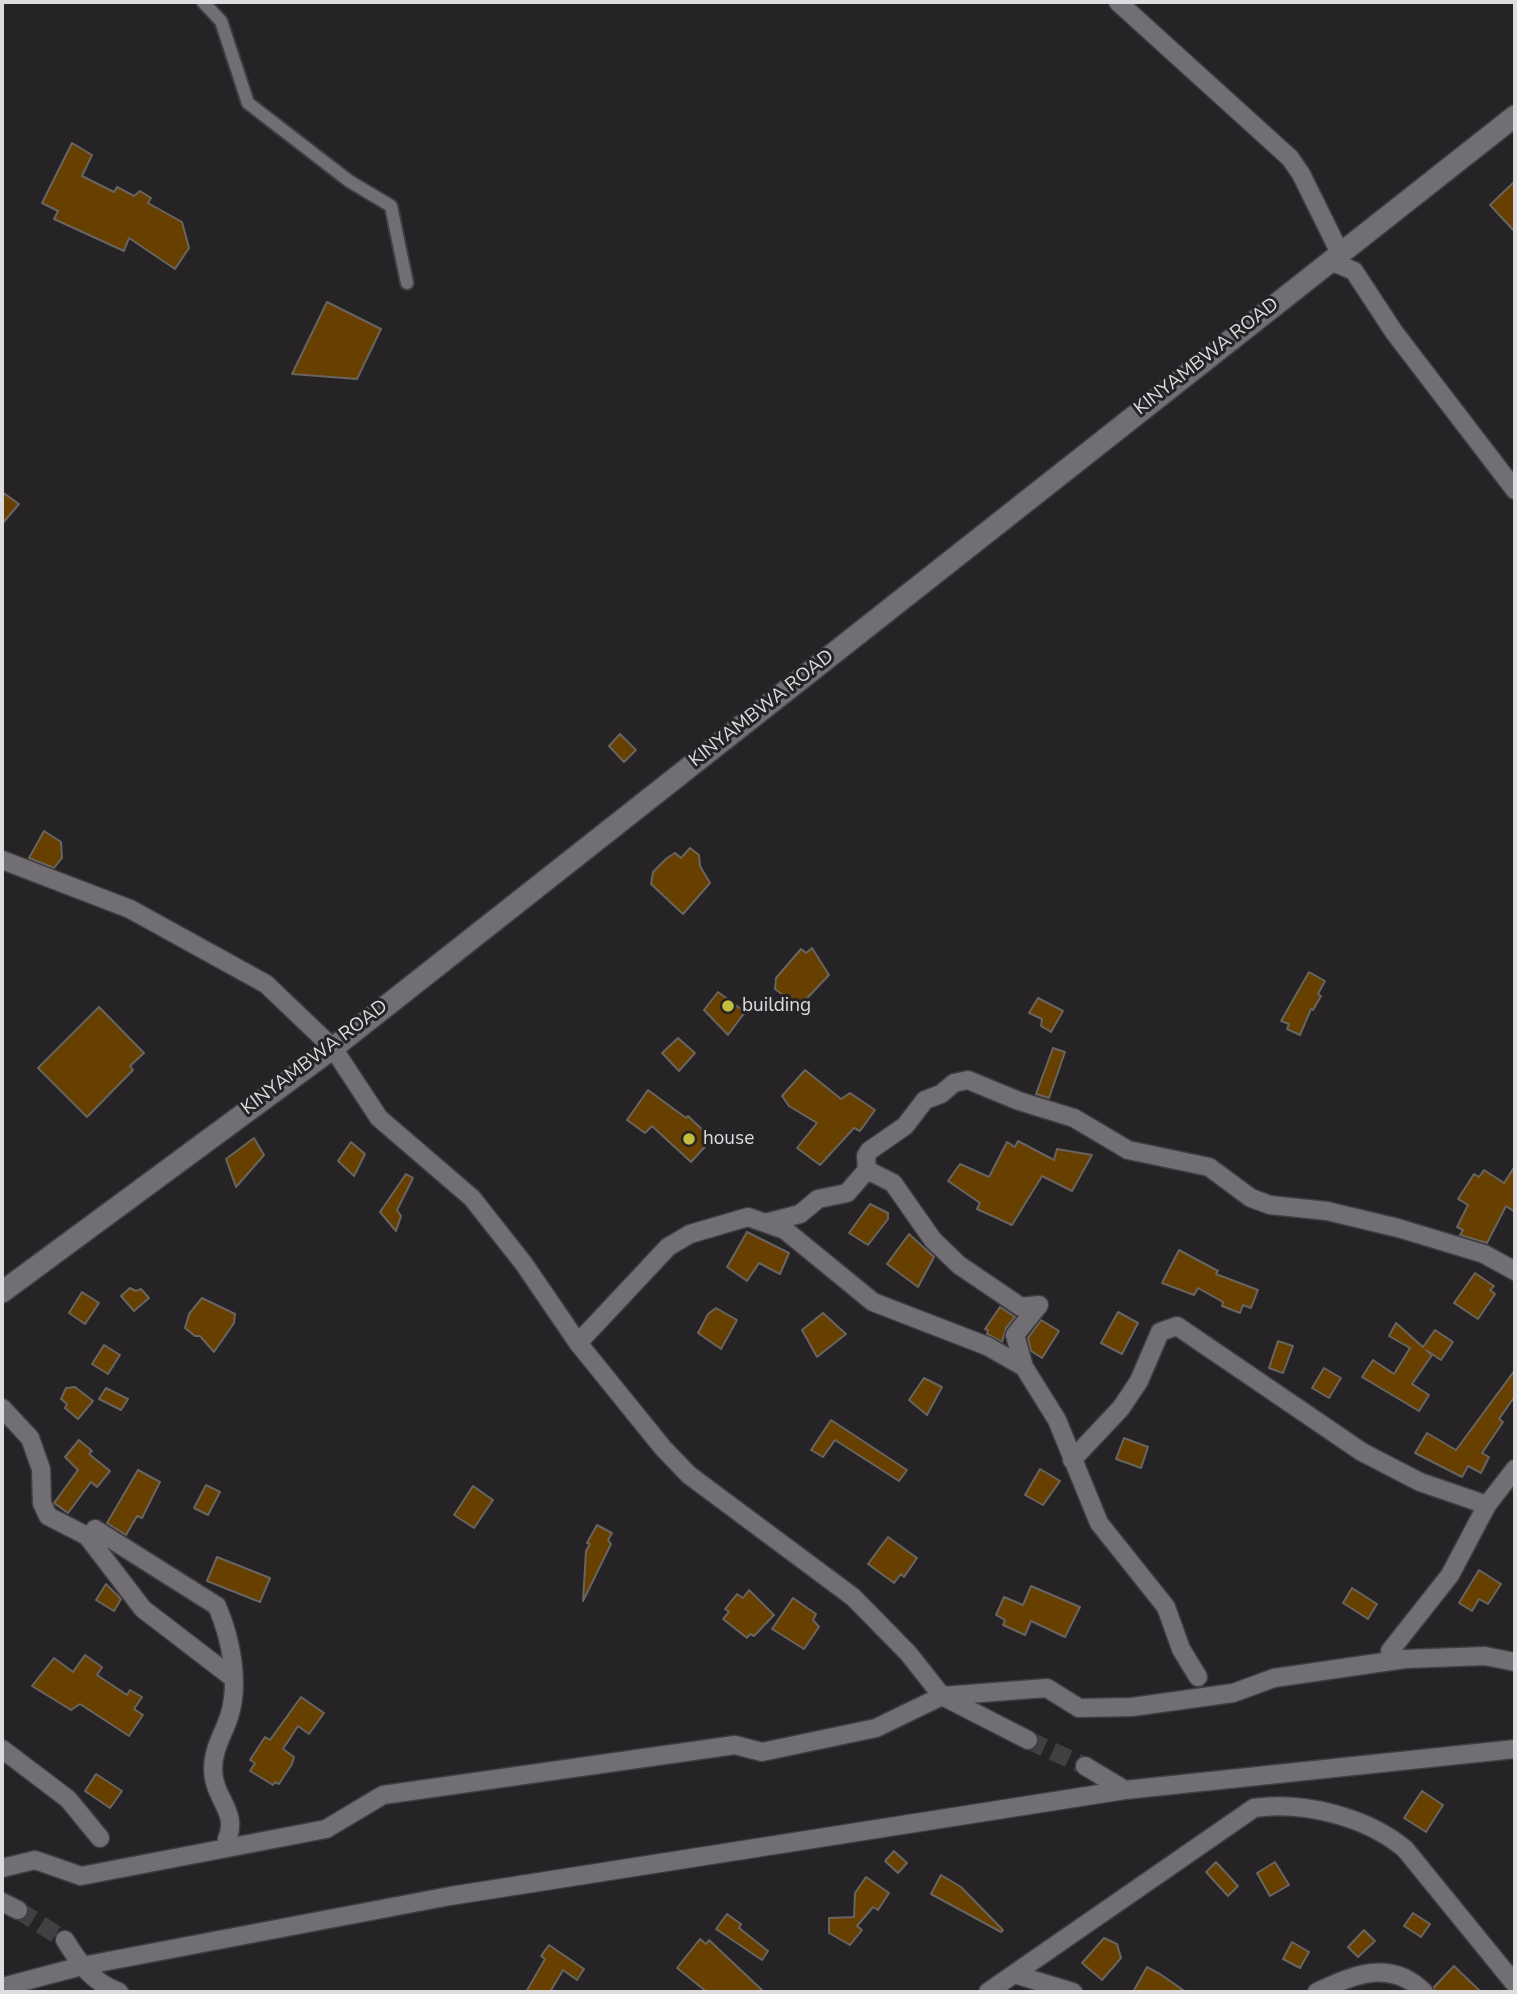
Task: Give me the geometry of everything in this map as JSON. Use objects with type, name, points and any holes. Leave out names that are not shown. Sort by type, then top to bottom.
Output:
[{"type":"street","points":[[202,2],[221,21],[248,103],[349,181],[391,206],[407,283]]},
{"type":"street","points":[[1118,2],[1290,158],[1301,174],[1335,257],[1354,271],[1394,332],[1515,490]]},
{"type":"street","name":"KINYAMBWA ROAD","points":[[2,1292],[333,1048],[1515,116]]},
{"type":"street","points":[[2,860],[130,909],[236,965],[266,984],[333,1048],[379,1118],[472,1198],[524,1264],[578,1343],[663,1448],[689,1475],[853,1597],[908,1653],[942,1696],[1028,1740]]},
{"type":"street","points":[[769,1223],[800,1214],[818,1199],[847,1193],[867,1170],[866,1156],[869,1151],[905,1126],[925,1100],[941,1094],[954,1083],[968,1080],[1019,1101],[1074,1118],[1128,1150],[1209,1167],[1251,1198],[1270,1205],[1327,1211],[1398,1228],[1484,1254],[1515,1271]]},
{"type":"street","points":[[867,1170],[893,1183],[933,1240],[959,1265],[1021,1307],[1039,1305],[1015,1335],[1024,1367],[1057,1420],[1099,1523],[1166,1607],[1181,1649],[1198,1676]]},
{"type":"street","points":[[578,1343],[668,1247],[690,1234],[748,1217],[785,1230],[873,1302],[987,1346],[1024,1367]]},
{"type":"street","points":[[1072,1460],[1121,1408],[1139,1381],[1160,1332],[1177,1326],[1362,1452],[1420,1482],[1487,1505]]},
{"type":"street","points":[[2,1408],[30,1438],[41,1469],[42,1503],[48,1516],[87,1536],[143,1609],[233,1678]]},
{"type":"street","points":[[1391,1651],[1450,1575],[1487,1505],[1515,1469]]},
{"type":"street","points":[[95,1529],[217,1606],[232,1655],[233,1678],[232,1704],[218,1738],[213,1769],[220,1799],[232,1818],[233,1826],[227,1839]]},
{"type":"street","points":[[2,1868],[34,1860],[82,1876],[326,1829],[383,1795],[735,1745],[762,1752],[876,1728],[942,1696],[1046,1688],[1079,1708],[1132,1707],[1233,1693],[1274,1678],[1405,1659],[1485,1656],[1515,1662]]},
{"type":"street","points":[[2,1749],[68,1799],[100,1838]]},
{"type":"street","points":[[2,1987],[82,1966],[450,1896],[1125,1790],[1515,1749]]},
{"type":"street","points":[[1085,1766],[1125,1790]]},
{"type":"street","points":[[988,1992],[1254,1808],[1272,1805],[1308,1809],[1360,1822],[1390,1836],[1405,1849],[1515,1984]]},
{"type":"street","points":[[65,1940],[82,1966],[100,1985],[119,1992]]},
{"type":"street","points":[[1317,1992],[1366,1972],[1383,1971],[1396,1973],[1424,1992]]},
{"type":"street","points":[[1014,1975],[1073,1992]]},
{"type":"building","points":[[72,143],[92,155],[82,176],[114,192],[117,187],[134,196],[140,191],[151,198],[148,203],[182,222],[189,248],[175,269],[129,238],[124,251],[54,219],[58,211],[42,203]]},
{"type":"building","points":[[1515,181],[1515,232],[1490,205]]},
{"type":"building","points":[[327,302],[381,329],[357,379],[292,374]]},
{"type":"building","points":[[2,492],[19,504],[2,524]]},
{"type":"building","points":[[620,734],[636,750],[624,762],[609,746]]},
{"type":"building","points":[[44,831],[61,842],[62,858],[54,868],[29,858]]},
{"type":"building","points":[[690,848],[699,855],[700,866],[710,883],[683,914],[651,884],[653,872],[667,858],[675,853],[681,858]]},
{"type":"building","points":[[812,948],[829,975],[794,1012],[785,1001],[787,998],[775,989],[776,978],[801,949],[806,953]]},
{"type":"building","points":[[1309,972],[1325,981],[1318,994],[1321,996],[1313,1010],[1311,1009],[1300,1035],[1287,1029],[1289,1024],[1281,1021]]},
{"type":"building","points":[[718,992],[745,1012],[728,1035],[704,1010]]},
{"type":"building","points":[[1038,998],[1063,1011],[1051,1032],[1041,1026],[1042,1019],[1029,1013]]},
{"type":"building","points":[[99,1007],[144,1053],[130,1066],[133,1070],[87,1117],[38,1068]]},
{"type":"building","points":[[678,1038],[695,1053],[679,1071],[662,1053]]},
{"type":"building","points":[[1053,1048],[1065,1052],[1049,1098],[1036,1094]]},
{"type":"building","points":[[805,1070],[841,1099],[850,1093],[875,1110],[860,1131],[854,1128],[820,1165],[797,1148],[817,1123],[789,1106],[782,1096]]},
{"type":"building","points":[[648,1090],[686,1118],[688,1116],[712,1139],[691,1162],[652,1126],[645,1133],[627,1120]]},
{"type":"building","points":[[254,1138],[264,1155],[236,1187],[226,1159]]},
{"type":"building","points":[[1018,1141],[1054,1160],[1057,1149],[1092,1155],[1072,1191],[1042,1176],[1012,1225],[977,1209],[980,1203],[948,1181],[960,1164],[989,1177],[1007,1142],[1015,1147]]},
{"type":"building","points":[[351,1142],[365,1154],[354,1176],[338,1161]]},
{"type":"building","points":[[1515,1166],[1515,1212],[1506,1206],[1487,1243],[1460,1235],[1463,1230],[1457,1227],[1468,1205],[1458,1199],[1474,1174],[1479,1177],[1484,1170],[1504,1183]]},
{"type":"building","points":[[406,1174],[413,1178],[397,1210],[401,1216],[396,1231],[380,1212]]},
{"type":"building","points":[[870,1204],[888,1213],[888,1219],[868,1245],[849,1233]]},
{"type":"building","points":[[747,1232],[789,1253],[780,1274],[759,1263],[747,1281],[727,1267]]},
{"type":"building","points":[[909,1234],[934,1257],[918,1287],[887,1264]]},
{"type":"building","points":[[1179,1250],[1218,1271],[1216,1274],[1258,1290],[1251,1308],[1243,1305],[1240,1313],[1222,1306],[1223,1302],[1198,1288],[1194,1295],[1162,1283]]},
{"type":"building","points":[[1475,1273],[1494,1286],[1490,1290],[1495,1294],[1478,1319],[1454,1303]]},
{"type":"building","points":[[130,1288],[136,1291],[141,1289],[149,1298],[134,1311],[121,1296]]},
{"type":"building","points":[[82,1292],[99,1303],[85,1324],[69,1313]]},
{"type":"building","points":[[202,1298],[235,1314],[234,1323],[214,1352],[200,1336],[195,1336],[185,1328],[189,1314]]},
{"type":"building","points":[[1000,1307],[1015,1317],[1006,1328],[1002,1342],[987,1334],[988,1330],[985,1329]]},
{"type":"building","points":[[716,1308],[737,1320],[721,1349],[698,1333],[708,1314]]},
{"type":"building","points":[[1118,1312],[1138,1323],[1122,1354],[1101,1343]]},
{"type":"building","points":[[823,1313],[846,1334],[817,1357],[802,1330]]},
{"type":"building","points":[[1041,1320],[1059,1331],[1042,1358],[1031,1351],[1028,1338]]},
{"type":"building","points":[[1396,1323],[1423,1347],[1435,1330],[1453,1342],[1441,1360],[1426,1350],[1432,1355],[1412,1384],[1429,1395],[1419,1411],[1362,1377],[1373,1360],[1394,1374],[1410,1348],[1389,1336]]},
{"type":"building","points":[[1278,1341],[1293,1346],[1283,1373],[1269,1368]]},
{"type":"building","points":[[104,1345],[120,1355],[108,1374],[92,1364]]},
{"type":"building","points":[[1324,1368],[1341,1378],[1329,1398],[1312,1388]]},
{"type":"building","points":[[1515,1370],[1515,1396],[1499,1419],[1503,1422],[1482,1453],[1489,1457],[1481,1473],[1468,1466],[1462,1477],[1415,1453],[1427,1433],[1456,1450]]},
{"type":"building","points":[[924,1378],[942,1387],[927,1415],[909,1400]]},
{"type":"building","points":[[75,1387],[93,1401],[78,1419],[65,1408],[67,1404],[61,1399],[66,1388]]},
{"type":"building","points":[[106,1388],[128,1399],[121,1410],[99,1399]]},
{"type":"building","points":[[831,1420],[907,1470],[899,1481],[835,1440],[823,1457],[811,1450]]},
{"type":"building","points":[[1124,1438],[1148,1447],[1141,1468],[1116,1459]]},
{"type":"building","points":[[79,1440],[92,1451],[89,1454],[110,1471],[97,1487],[91,1482],[68,1513],[54,1503],[78,1470],[65,1457]]},
{"type":"building","points":[[1040,1469],[1060,1481],[1043,1505],[1025,1495]]},
{"type":"building","points":[[138,1470],[160,1482],[142,1518],[137,1516],[126,1535],[107,1523]]},
{"type":"building","points":[[206,1485],[220,1492],[208,1515],[194,1508]]},
{"type":"building","points":[[473,1486],[493,1500],[474,1528],[454,1515]]},
{"type":"building","points":[[597,1525],[612,1533],[608,1540],[611,1544],[583,1601],[586,1551],[590,1544],[587,1543]]},
{"type":"building","points":[[888,1537],[917,1558],[904,1577],[901,1574],[894,1583],[868,1564]]},
{"type":"building","points":[[217,1557],[270,1578],[260,1602],[207,1581]]},
{"type":"building","points":[[1479,1570],[1501,1584],[1488,1604],[1479,1599],[1472,1611],[1459,1603]]},
{"type":"building","points":[[106,1584],[121,1599],[114,1611],[96,1600]]},
{"type":"building","points":[[1031,1586],[1080,1607],[1065,1637],[1031,1621],[1025,1635],[1003,1625],[1005,1620],[996,1615],[1004,1597],[1023,1605]]},
{"type":"building","points":[[1352,1588],[1377,1604],[1368,1619],[1343,1603]]},
{"type":"building","points":[[749,1590],[774,1615],[754,1636],[750,1634],[747,1638],[723,1619],[729,1612],[725,1609],[737,1594],[743,1598]]},
{"type":"building","points":[[793,1598],[816,1614],[813,1620],[819,1627],[804,1649],[772,1629]]},
{"type":"building","points":[[85,1655],[102,1667],[97,1675],[127,1695],[130,1690],[142,1697],[134,1709],[143,1715],[129,1736],[80,1704],[71,1710],[32,1686],[54,1658],[73,1672]]},
{"type":"building","points":[[301,1697],[324,1713],[309,1734],[298,1726],[283,1749],[294,1757],[292,1764],[279,1784],[275,1782],[273,1785],[250,1771],[255,1763],[250,1760],[265,1737],[270,1740]]},
{"type":"building","points":[[96,1774],[122,1791],[110,1808],[85,1791]]},
{"type":"building","points":[[1422,1791],[1443,1805],[1426,1832],[1404,1818]]},
{"type":"building","points":[[894,1851],[907,1863],[898,1873],[885,1861]]},
{"type":"building","points":[[1216,1862],[1238,1886],[1228,1896],[1206,1872]]},
{"type":"building","points":[[1275,1862],[1289,1885],[1270,1896],[1257,1873]]},
{"type":"building","points":[[941,1875],[961,1887],[1003,1930],[1001,1932],[931,1894]]},
{"type":"building","points":[[866,1877],[889,1893],[878,1910],[873,1907],[857,1926],[862,1930],[850,1945],[829,1933],[829,1918],[854,1917],[855,1893]]},
{"type":"building","points":[[1413,1913],[1430,1924],[1421,1937],[1404,1926]]},
{"type":"building","points":[[727,1914],[741,1924],[739,1928],[768,1951],[762,1960],[716,1929]]},
{"type":"building","points":[[1364,1930],[1375,1941],[1358,1957],[1348,1947]]},
{"type":"building","points":[[1104,1938],[1117,1944],[1121,1958],[1102,1980],[1082,1963]]},
{"type":"building","points":[[700,1939],[706,1944],[709,1940],[764,1992],[707,1992],[677,1968]]},
{"type":"building","points":[[1292,1942],[1309,1952],[1300,1968],[1283,1959]]},
{"type":"building","points":[[549,1945],[584,1969],[577,1980],[563,1970],[550,1992],[526,1992],[545,1959],[541,1956]]},
{"type":"building","points":[[1454,1966],[1481,1992],[1435,1992],[1434,1987]]},
{"type":"building","points":[[1147,1967],[1160,1974],[1186,1992],[1133,1992]]},
{"type":"tunnel","points":[[1028,1740],[1085,1766]]},
{"type":"tunnel","points":[[18,1910],[65,1940]]},
{"type":"place","name":"building","points":[[728,1006]]},
{"type":"place","name":"house","points":[[689,1139]]}]
